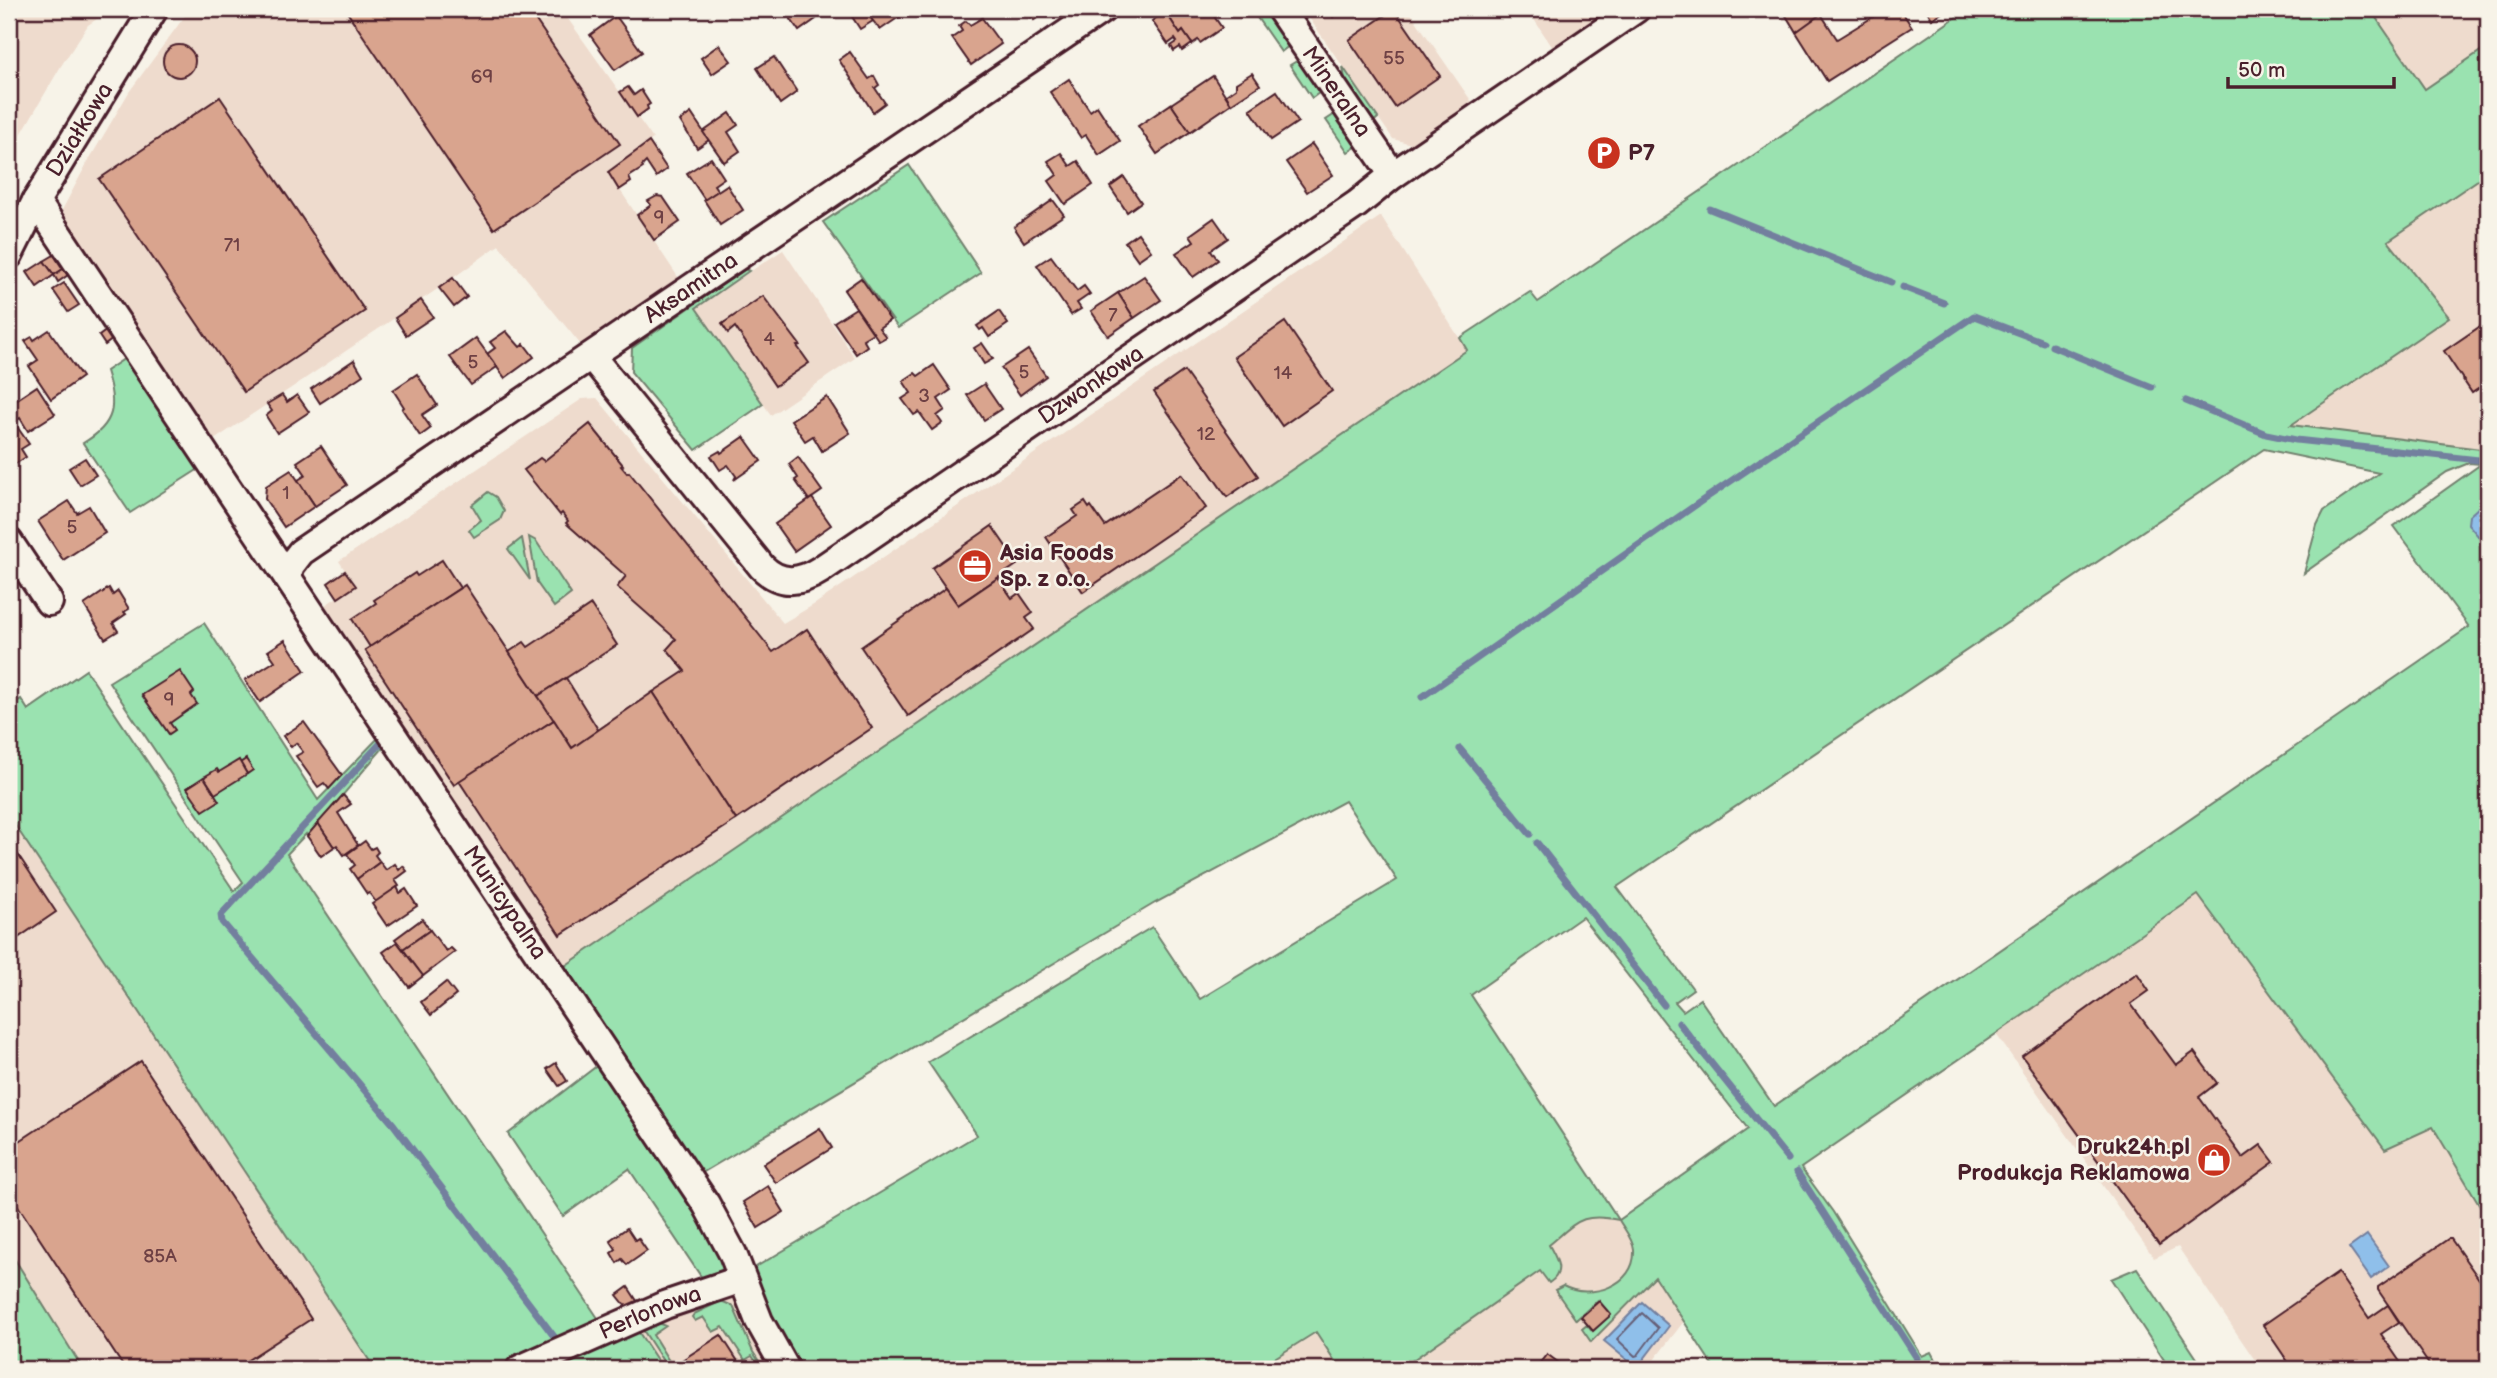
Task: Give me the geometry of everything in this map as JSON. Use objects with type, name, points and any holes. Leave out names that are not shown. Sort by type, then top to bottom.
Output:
[{"type":"street","name":"Działkowa","points":[[9,255],[36,201],[154,9]]},
{"type":"street","name":"Aksamitna","points":[[287,576],[301,552],[1102,9]]},
{"type":"street","name":"Mineralna","points":[[1280,9],[1393,175]]},
{"type":"street","name":"Dzwonkowa","points":[[592,357],[762,567],[782,580],[803,580],[1357,204],[1393,175],[1636,9]]},
{"type":"street","name":"Municypalna","points":[[36,201],[706,1204],[733,1254],[759,1321],[786,1369]]},
{"type":"street","points":[[9,542],[49,602]]},
{"type":"street","name":"Perlonowa","points":[[520,1369],[665,1304],[742,1279]]},
{"type":"shaded area","points":[[9,9],[112,9],[88,25],[9,155]]},
{"type":"shaded area","points":[[190,9],[561,9],[653,139],[608,172],[680,280],[581,345],[499,245],[214,440],[60,214],[129,92]]},
{"type":"shaded area","points":[[1303,9],[1408,9],[1474,105],[1415,145],[1393,139]]},
{"type":"shaded area","points":[[1527,9],[1616,9],[1555,51]]},
{"type":"shaded area","points":[[2370,9],[2488,9],[2488,46],[2424,89]]},
{"type":"shaded area","points":[[2488,173],[2488,450],[2290,426],[2449,317],[2388,241]]},
{"type":"shaded area","points":[[1381,216],[1467,350],[562,968],[325,605],[355,586],[339,561],[582,399],[597,398],[783,623],[815,604]]},
{"type":"shaded area","points":[[783,250],[855,358],[771,415],[696,307]]},
{"type":"shaded area","points":[[9,816],[375,1369],[83,1369],[9,1250]]},
{"type":"shaded area","points":[[2198,894],[2385,1148],[2433,1127],[2488,1219],[2488,1369],[2261,1369],[2178,1247],[2154,1258],[1996,1034]]},
{"type":"shaded area","points":[[1586,1171],[1685,1320],[1647,1369],[1257,1369]]},
{"type":"shaded area","points":[[717,1295],[734,1297],[740,1303],[774,1369],[663,1369],[638,1332]]},
{"type":"green space","points":[[1251,9],[1265,9],[1290,45],[1281,52]]},
{"type":"green space","points":[[1968,9],[2370,9],[2425,89],[2488,46],[2488,173],[2388,241],[2449,317],[2291,425],[2488,450],[2488,1219],[2433,1127],[2385,1149],[2198,895],[1801,1168],[1833,1212],[1922,1356],[1931,1352],[1940,1369],[1715,1369],[1655,1277],[1591,1342],[1582,1329],[1587,1325],[1591,1330],[1610,1315],[1598,1300],[1576,1320],[1555,1290],[1563,1286],[1585,1291],[1609,1287],[1627,1273],[1633,1263],[1634,1250],[1619,1220],[1596,1217],[1573,1225],[1549,1245],[1557,1260],[1558,1270],[1549,1283],[1540,1271],[1400,1369],[1340,1369],[1316,1332],[1257,1369],[802,1369],[782,1339],[750,1276],[756,1267],[977,1135],[928,1062],[1152,927],[1200,999],[1397,880],[1345,801],[1155,903],[697,1176],[562,968],[1467,350],[1460,338],[1530,292],[1538,302]],"holes":[[[2264,449],[2379,473],[2324,511],[2317,525],[2304,573],[2447,472],[2469,463],[2481,464],[2394,526],[2469,627],[1774,1106],[1700,999],[1683,1011],[1675,1002],[1693,989],[1617,887]],[[1582,917],[1748,1129],[1619,1220],[1471,995]]]},
{"type":"green space","points":[[1300,59],[1320,89],[1312,98],[1290,65]]},
{"type":"green space","points":[[1343,67],[1378,118],[1371,124],[1346,86]]},
{"type":"green space","points":[[1335,114],[1359,145],[1348,152],[1326,120]]},
{"type":"green space","points":[[909,165],[981,273],[898,328],[823,222]]},
{"type":"green space","points":[[745,269],[749,271],[696,308],[763,404],[696,450],[631,372],[632,348]]},
{"type":"green space","points":[[127,357],[202,467],[130,513],[83,443],[102,429],[111,413],[112,394],[106,371]]},
{"type":"green space","points":[[488,492],[496,497],[504,511],[500,520],[474,537],[469,530],[481,520],[472,505]]},
{"type":"green space","points":[[529,537],[536,541],[571,594],[554,607],[537,583]]},
{"type":"green space","points":[[522,538],[530,580],[508,549]]},
{"type":"green space","points":[[204,623],[318,800],[378,738],[384,747],[317,825],[287,854],[602,1324],[508,1369],[375,1369],[9,816],[9,707],[21,699],[28,710],[86,670],[234,891],[243,882],[109,682]]},
{"type":"green space","points":[[598,1065],[725,1256],[727,1268],[722,1272],[702,1278],[629,1169],[563,1216],[508,1134]]},
{"type":"green space","points":[[9,1250],[83,1369],[9,1369]]},
{"type":"green space","points":[[2137,1268],[2204,1369],[2170,1369],[2111,1279]]},
{"type":"green space","points":[[721,1301],[733,1306],[753,1352],[764,1369],[761,1369],[752,1356],[745,1360],[723,1327],[713,1332],[703,1317],[695,1321],[692,1317]]},
{"type":"green space","points":[[659,1323],[666,1326],[653,1335],[669,1361],[665,1364],[643,1330]]},
{"type":"green space","points":[[634,1325],[663,1369],[535,1369]]},
{"type":"water","points":[[2480,506],[2488,510],[2488,548],[2468,524],[2469,516]]},
{"type":"water","points":[[2367,1235],[2389,1266],[2371,1279],[2349,1248]]},
{"type":"water","points":[[1642,1302],[1669,1326],[1637,1368],[1604,1341]]},
{"type":"building","points":[[345,9],[528,9],[620,144],[494,229]]},
{"type":"building","points":[[797,9],[809,9],[816,19],[799,31],[788,15]]},
{"type":"building","points":[[847,9],[864,9],[873,21],[860,29]]},
{"type":"building","points":[[864,9],[898,9],[902,15],[880,30]]},
{"type":"building","points":[[1027,9],[1046,9],[1048,11],[1034,20]]},
{"type":"building","points":[[1200,9],[1205,16],[1211,12],[1222,28],[1200,43],[1198,40],[1192,44],[1183,31],[1180,34],[1165,11]]},
{"type":"building","points":[[1327,9],[1345,9],[1333,17]]},
{"type":"building","points":[[1394,9],[1440,76],[1395,107],[1349,40]]},
{"type":"building","points":[[1782,9],[1814,9],[1820,17],[1796,32]]},
{"type":"building","points":[[1886,9],[1900,9],[1912,27],[1827,81],[1796,32],[1821,14],[1837,39]]},
{"type":"building","points":[[1926,9],[1941,9],[1943,12],[1932,19]]},
{"type":"building","points":[[1165,11],[1180,34],[1183,31],[1192,44],[1182,51],[1180,47],[1174,51],[1171,46],[1177,42],[1175,39],[1168,44],[1152,21]]},
{"type":"building","points":[[616,16],[642,52],[615,70],[590,35]]},
{"type":"building","points":[[982,18],[1001,44],[971,65],[952,38],[962,31],[959,26],[966,21],[970,25]]},
{"type":"building","points":[[179,45],[190,50],[195,61],[190,72],[179,77],[168,72],[163,61],[168,50]]},
{"type":"building","points":[[719,45],[731,61],[712,74],[701,58]]},
{"type":"building","points":[[850,52],[869,79],[874,76],[879,85],[875,88],[885,103],[873,112],[839,60]]},
{"type":"building","points":[[774,57],[797,92],[780,104],[757,68]]},
{"type":"building","points":[[1252,73],[1260,85],[1231,104],[1226,95],[1236,88],[1236,83]]},
{"type":"building","points":[[1213,76],[1231,104],[1190,132],[1171,104]]},
{"type":"building","points":[[1069,79],[1090,111],[1097,106],[1120,141],[1099,155],[1086,135],[1081,138],[1050,92]]},
{"type":"building","points":[[628,87],[634,95],[641,90],[650,104],[648,109],[637,117],[620,92]]},
{"type":"building","points":[[1277,91],[1298,122],[1271,140],[1250,109]]},
{"type":"building","points":[[220,97],[365,311],[244,392],[99,179]]},
{"type":"building","points":[[1171,104],[1190,132],[1157,154],[1138,126]]},
{"type":"building","points":[[691,113],[709,140],[697,148],[680,121]]},
{"type":"building","points":[[730,113],[738,125],[728,132],[740,151],[724,162],[703,132]]},
{"type":"building","points":[[649,142],[667,169],[656,177],[646,162],[643,168],[629,177],[631,182],[619,190],[608,172]]},
{"type":"building","points":[[1312,144],[1333,175],[1307,192],[1286,162]]},
{"type":"building","points":[[1061,153],[1070,166],[1078,161],[1093,185],[1065,204],[1049,181],[1057,175],[1048,161]]},
{"type":"building","points":[[711,158],[724,178],[714,185],[718,191],[705,200],[687,173]]},
{"type":"building","points":[[1124,177],[1141,202],[1127,212],[1110,187]]},
{"type":"building","points":[[727,185],[743,210],[720,225],[704,200]]},
{"type":"building","points":[[657,196],[663,197],[680,222],[654,240],[637,215],[651,205],[648,201]]},
{"type":"building","points":[[1053,200],[1064,215],[1024,242],[1014,227]]},
{"type":"building","points":[[1214,218],[1228,238],[1211,250],[1218,260],[1193,277],[1176,253],[1194,241],[1190,235]]},
{"type":"building","points":[[1138,233],[1151,251],[1138,260],[1125,242]]},
{"type":"building","points":[[54,255],[63,269],[54,275],[44,261]]},
{"type":"building","points":[[1051,256],[1077,291],[1084,286],[1090,294],[1077,303],[1081,309],[1071,315],[1037,265]]},
{"type":"building","points":[[44,261],[54,275],[37,287],[27,272]]},
{"type":"building","points":[[63,269],[68,275],[58,282],[54,275]]},
{"type":"building","points":[[1144,276],[1161,300],[1134,318],[1118,293]]},
{"type":"building","points":[[453,278],[467,297],[454,307],[439,288]]},
{"type":"building","points":[[861,278],[890,320],[879,328],[886,337],[879,341],[844,290]]},
{"type":"building","points":[[64,283],[79,305],[68,312],[53,290]]},
{"type":"building","points":[[1118,293],[1134,318],[1108,336],[1091,311]]},
{"type":"building","points":[[763,296],[800,345],[797,346],[809,363],[775,386],[735,327],[728,333],[722,324]]},
{"type":"building","points":[[421,300],[433,317],[406,335],[395,318]]},
{"type":"building","points":[[856,308],[873,333],[863,339],[867,346],[856,354],[834,322]]},
{"type":"building","points":[[999,311],[1008,324],[989,337],[983,328],[980,330],[977,326]]},
{"type":"building","points":[[2488,321],[2488,382],[2472,393],[2444,351]]},
{"type":"building","points":[[1285,322],[1332,391],[1282,426],[1234,357]]},
{"type":"building","points":[[49,330],[82,377],[51,399],[29,366],[38,360],[25,341],[32,337],[34,340]]},
{"type":"building","points":[[107,330],[113,339],[105,345],[99,336]]},
{"type":"building","points":[[506,331],[520,347],[524,344],[534,357],[505,378],[487,354],[495,348],[490,342]]},
{"type":"building","points":[[476,338],[497,367],[471,385],[450,357]]},
{"type":"building","points":[[982,343],[993,359],[984,364],[974,348]]},
{"type":"building","points":[[1028,350],[1046,376],[1020,395],[1001,368]]},
{"type":"building","points":[[354,360],[363,375],[320,403],[311,389]]},
{"type":"building","points":[[934,365],[951,390],[938,399],[945,410],[937,416],[942,423],[932,430],[919,412],[914,415],[902,399],[911,393],[903,381],[915,373],[918,376]]},
{"type":"building","points":[[1184,371],[1258,476],[1227,497],[1154,392]]},
{"type":"building","points":[[417,374],[437,405],[422,415],[431,428],[420,436],[393,390]]},
{"type":"building","points":[[984,384],[1001,409],[984,420],[967,395]]},
{"type":"building","points":[[37,386],[55,414],[28,431],[20,418],[16,421],[11,413],[15,410],[10,404]]},
{"type":"building","points":[[282,395],[287,402],[297,395],[309,412],[277,433],[266,416],[272,411],[267,404]]},
{"type":"building","points":[[827,397],[850,433],[822,451],[813,436],[805,441],[791,420]]},
{"type":"building","points":[[13,421],[29,444],[21,449],[26,457],[9,468],[9,424]]},
{"type":"building","points":[[590,424],[623,465],[621,466],[629,472],[773,652],[807,629],[872,728],[736,820],[653,692],[685,671],[667,649],[676,639],[617,587],[626,576],[566,523],[568,521],[562,513],[560,515],[524,470],[540,458],[544,461]]},
{"type":"building","points":[[744,437],[761,461],[734,480],[736,476],[728,465],[720,470],[711,456],[720,451],[721,453]]},
{"type":"building","points":[[321,446],[347,485],[315,506],[298,480],[306,475],[297,462]]},
{"type":"building","points":[[798,457],[822,491],[809,500],[795,480],[798,478],[789,464]]},
{"type":"building","points":[[85,458],[96,475],[80,485],[69,468]]},
{"type":"building","points":[[291,470],[315,506],[284,527],[265,499],[266,486]]},
{"type":"building","points":[[1182,474],[1206,508],[1083,592],[1046,537],[1077,516],[1073,510],[1085,502],[1105,526]]},
{"type":"building","points":[[812,498],[831,525],[794,551],[775,524]]},
{"type":"building","points":[[69,501],[77,513],[89,506],[105,533],[63,560],[38,521]]},
{"type":"building","name":"Asia Foods Sp. z o.o.","points":[[992,526],[1018,564],[958,605],[932,568]]},
{"type":"building","points":[[442,560],[460,588],[370,647],[352,619],[376,603],[374,600],[415,573],[417,576]]},
{"type":"building","points":[[345,571],[356,586],[338,598],[328,583]]},
{"type":"building","points":[[998,578],[1012,598],[1019,593],[1033,613],[1026,618],[1034,629],[908,716],[861,647],[946,588],[958,605]]},
{"type":"building","points":[[465,585],[554,720],[454,785],[365,650]]},
{"type":"building","points":[[109,588],[113,595],[118,591],[129,609],[113,623],[118,631],[105,639],[84,605]]},
{"type":"building","points":[[591,605],[617,645],[538,696],[509,652],[524,642],[528,647]]},
{"type":"building","points":[[285,640],[305,671],[260,702],[245,680],[275,661],[268,651]]},
{"type":"building","points":[[180,671],[194,692],[191,695],[197,704],[170,723],[175,730],[169,734],[142,695]]},
{"type":"building","points":[[566,678],[599,731],[572,748],[538,696]]},
{"type":"building","points":[[653,692],[736,820],[560,935],[459,781],[554,720],[572,748]]},
{"type":"building","points":[[304,722],[342,775],[329,789],[324,783],[318,787],[296,756],[303,752],[296,743],[291,747],[283,736]]},
{"type":"building","points":[[246,759],[253,770],[247,774],[240,763]]},
{"type":"building","points":[[239,760],[247,774],[215,794],[204,777]]},
{"type":"building","points":[[204,777],[219,801],[203,811],[187,788]]},
{"type":"building","points":[[343,795],[351,804],[338,813],[358,845],[344,855],[337,845],[334,847],[318,823]]},
{"type":"building","points":[[318,823],[334,847],[321,856],[307,836]]},
{"type":"building","points":[[9,841],[56,912],[9,944]]},
{"type":"building","points":[[365,841],[371,849],[375,847],[378,852],[375,855],[380,862],[357,879],[350,869],[355,865],[347,854]]},
{"type":"building","points":[[380,862],[386,870],[395,864],[399,870],[403,866],[407,871],[395,880],[399,886],[376,902],[357,879]]},
{"type":"building","points":[[397,887],[400,893],[406,889],[417,906],[387,926],[372,904]]},
{"type":"building","points":[[422,919],[430,930],[403,949],[395,939]]},
{"type":"building","points":[[430,930],[446,951],[451,948],[455,952],[423,976],[403,949]]},
{"type":"building","points":[[397,942],[423,976],[409,987],[383,952]]},
{"type":"building","points":[[2137,973],[2149,991],[2131,1004],[2176,1065],[2194,1052],[2217,1083],[2199,1097],[2243,1158],[2261,1145],[2274,1162],[2159,1245],[2022,1056]]},
{"type":"building","points":[[446,982],[456,995],[431,1015],[421,1002]]},
{"type":"building","points":[[141,1061],[311,1319],[234,1369],[125,1369],[9,1192],[9,1148]]},
{"type":"building","points":[[556,1063],[567,1081],[559,1086],[547,1069]]},
{"type":"building","points":[[820,1128],[832,1148],[776,1183],[763,1164]]},
{"type":"building","points":[[768,1186],[784,1212],[758,1228],[743,1202]]},
{"type":"building","points":[[627,1228],[647,1251],[627,1265],[622,1259],[617,1263],[611,1253],[616,1249],[610,1240]]},
{"type":"building","points":[[2451,1239],[2488,1292],[2488,1369],[2432,1369],[2378,1290],[2378,1287]]},
{"type":"building","points":[[2338,1273],[2369,1318],[2388,1305],[2399,1322],[2381,1334],[2405,1369],[2293,1369],[2263,1325]]},
{"type":"building","points":[[628,1287],[639,1304],[629,1310],[617,1295]]},
{"type":"building","points":[[1599,1301],[1611,1315],[1593,1331],[1581,1317]]},
{"type":"building","points":[[721,1335],[739,1363],[730,1369],[680,1369],[676,1364]]},
{"type":"building","points":[[1547,1354],[1567,1369],[1535,1369]]},
{"type":"building","points":[[739,1363],[745,1369],[730,1369]]},
{"type":"waterway","points":[[1710,209],[1891,282]]},
{"type":"waterway","points":[[1903,287],[1944,303]]},
{"type":"waterway","points":[[1422,697],[1700,502],[1974,316],[2043,342]]},
{"type":"waterway","points":[[2052,346],[2152,387]]},
{"type":"waterway","points":[[2186,401],[2266,434],[2296,440],[2488,461]]},
{"type":"waterway","points":[[380,744],[221,915],[222,922],[394,1125],[556,1339]]},
{"type":"waterway","points":[[1460,749],[1530,834]]},
{"type":"waterway","points":[[1537,843],[1664,1005]]},
{"type":"waterway","points":[[1679,1023],[1788,1159]]},
{"type":"waterway","points":[[1797,1172],[1917,1358],[1915,1369]]},
{"type":"place","name":"P7","points":[[1604,153]]},
{"type":"place","name":"Asia Foods Sp. z o.o.","points":[[975,566]]},
{"type":"place","name":"Druk24h.pl Produkcja Reklamowa","points":[[2214,1160]]}]
